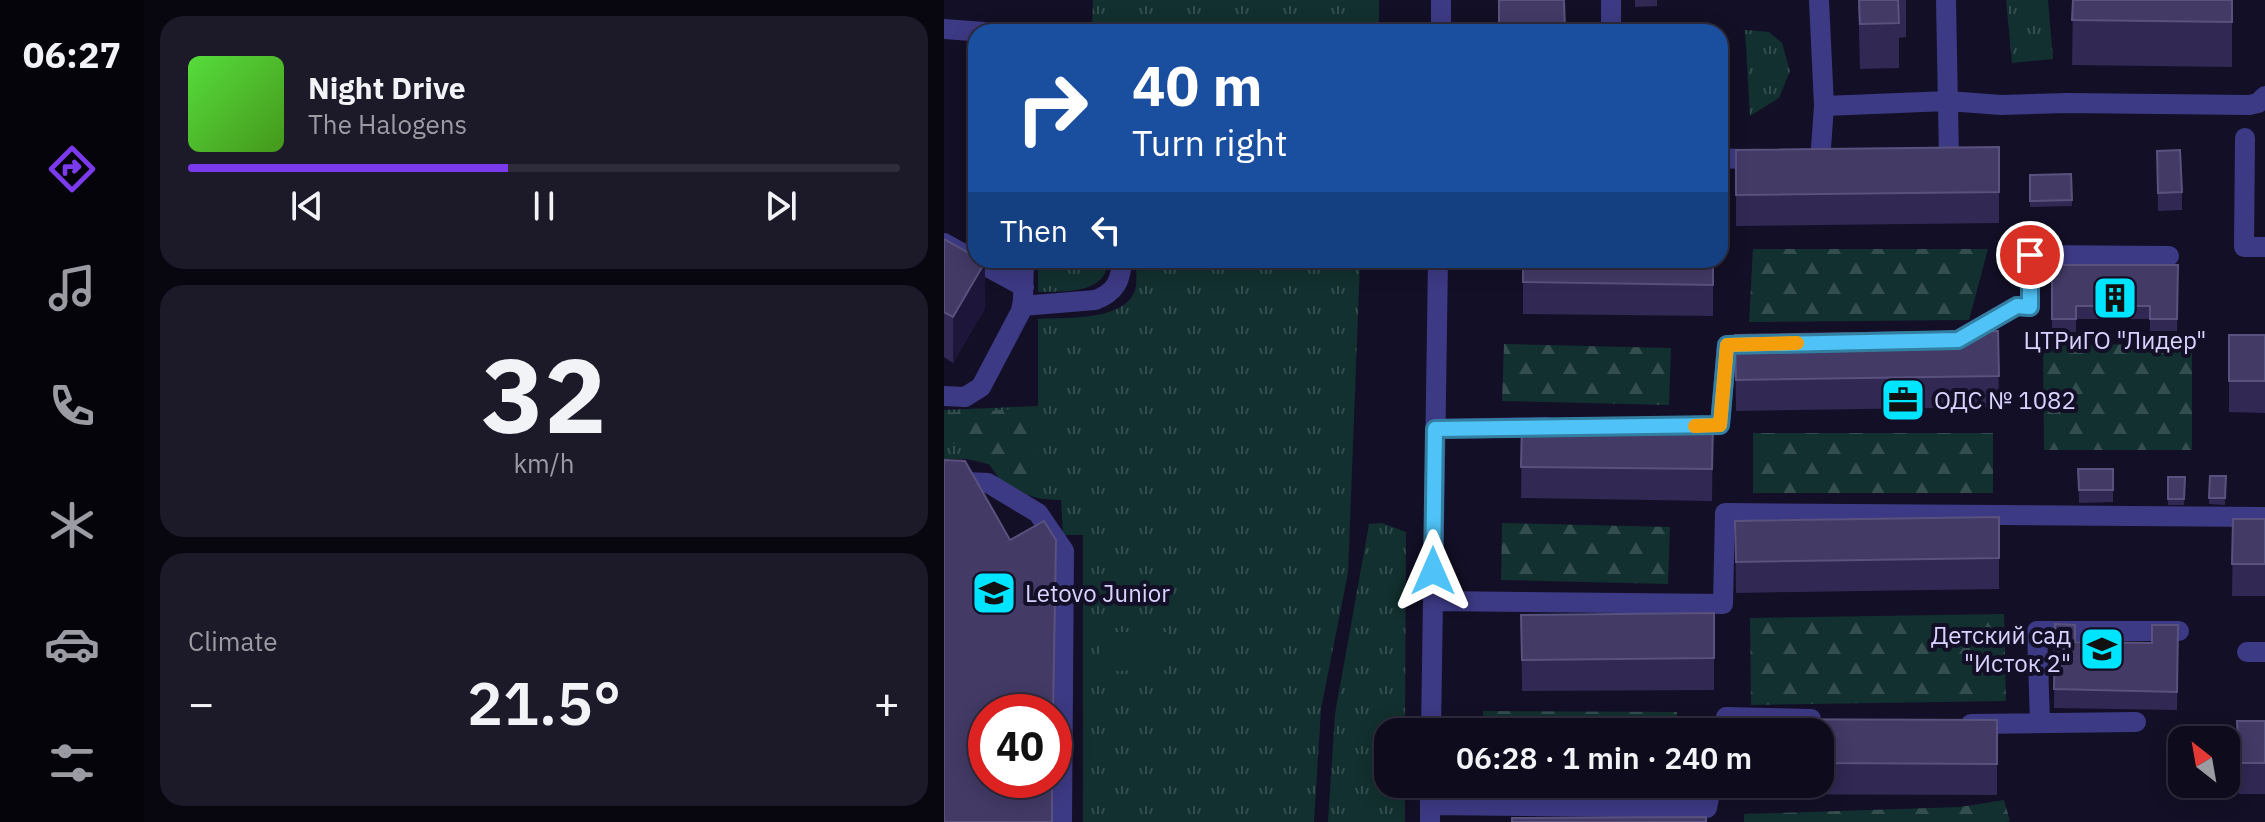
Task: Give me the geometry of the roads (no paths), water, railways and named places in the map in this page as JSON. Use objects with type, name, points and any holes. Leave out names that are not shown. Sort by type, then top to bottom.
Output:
[{"type":"street","points":[[1441,0],[1441,24]]},
{"type":"street","points":[[1611,0],[1611,24]]},
{"type":"street","points":[[1819,0],[1824,106],[1820,162]]},
{"type":"street","points":[[1917,160],[1949,159],[1946,0]]},
{"type":"street","points":[[944,29],[968,31]]},
{"type":"street","points":[[1824,106],[1948,101],[2001,105],[2249,105],[2258,103],[2265,96]]},
{"type":"street","points":[[2245,138],[2244,247],[2265,247]]},
{"type":"street","points":[[1728,158],[1842,162]]},
{"type":"street","points":[[944,243],[968,259]]},
{"type":"street","points":[[1926,341],[1958,340],[2017,306],[2030,307],[2030,255],[2169,256]]},
{"type":"street","points":[[981,268],[1023,296],[1095,300],[1106,296],[1119,281],[1121,268]]},
{"type":"street","points":[[944,396],[965,397],[981,387],[1023,296],[1024,268]]},
{"type":"street","points":[[1431,718],[1438,268]]},
{"type":"street","points":[[1673,426],[1720,425],[1727,345],[1787,344]]},
{"type":"street","points":[[1435,429],[1564,427]]},
{"type":"street","points":[[944,481],[988,483],[1038,513],[1064,551],[1062,822]]},
{"type":"street","points":[[1433,601],[1723,604],[1725,513],[2265,517]]},
{"type":"street","points":[[2040,722],[2037,631],[2179,631]]},
{"type":"street","points":[[1726,718],[1759,718]]},
{"type":"street","points":[[1951,723],[2136,722]]},
{"type":"street","points":[[1430,814],[1707,808],[1709,798]]},
{"type":"place","name":"ЦТРиГО \"Лидер\"","points":[[2115,298]]},
{"type":"place","name":"ОДС № 1082","points":[[1903,400]]},
{"type":"place","name":"Letovo Junior","points":[[994,593]]},
{"type":"place","name":"Детский сад \"Исток 2\"","points":[[2102,649]]}]
